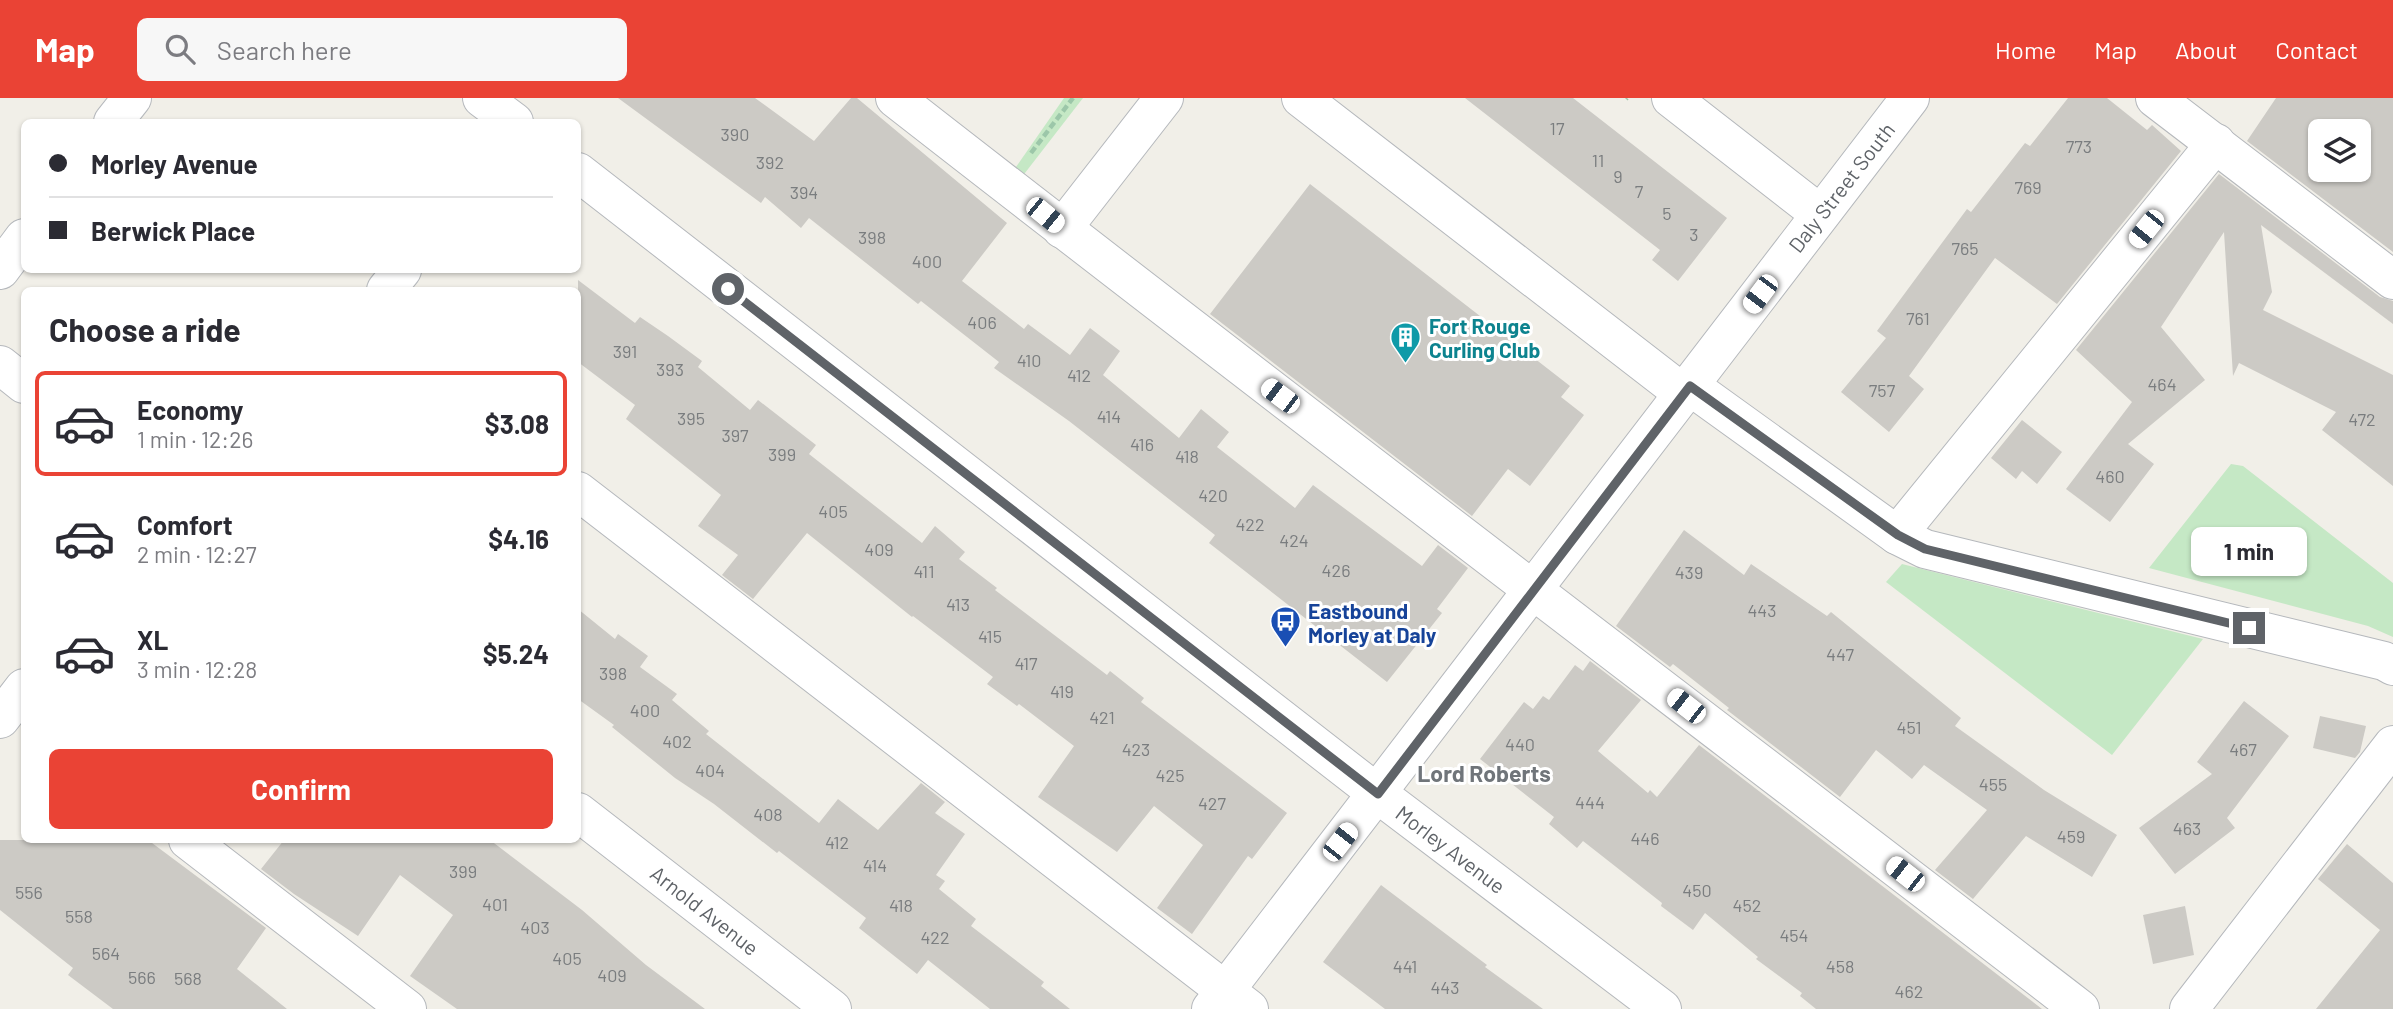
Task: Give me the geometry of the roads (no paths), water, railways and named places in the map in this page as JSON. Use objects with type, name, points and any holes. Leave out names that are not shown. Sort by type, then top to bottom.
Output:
[{"type":"street","points":[[115,119],[131,98]]},
{"type":"street","points":[[482,98],[511,119]]},
{"type":"street","points":[[518,119],[536,98]]},
{"type":"street","points":[[895,98],[2080,1009]]},
{"type":"street","points":[[1062,229],[1164,98]]},
{"type":"street","points":[[1301,98],[1687,390],[1898,535],[1925,549],[2384,661],[2393,666]]},
{"type":"street","points":[[1671,98],[1820,214]]},
{"type":"street","name":"Daly Street South","points":[[1228,1003],[1378,794],[1910,98]]},
{"type":"street","points":[[2155,98],[2393,280]]},
{"type":"street","points":[[1898,535],[2216,143]]},
{"type":"street","name":"Morley Avenue","points":[[581,174],[1378,794],[1662,1009]]},
{"type":"street","points":[[0,270],[21,242]]},
{"type":"street","points":[[388,287],[400,273]]},
{"type":"street","points":[[0,365],[21,382]]},
{"type":"street","points":[[581,493],[1228,1003]]},
{"type":"street","points":[[2189,1009],[2393,745]]},
{"type":"street","name":"Arnold Avenue","points":[[581,814],[832,1009]]},
{"type":"street","points":[[192,843],[407,1009]]},
{"type":"place","name":"Fort Rouge Curling Club","points":[[1406,364]]},
{"type":"place","name":"Eastbound Morley at Daly","points":[[1285,649]]},
{"type":"district","name":"Lord Roberts","points":[[1484,773]]}]
